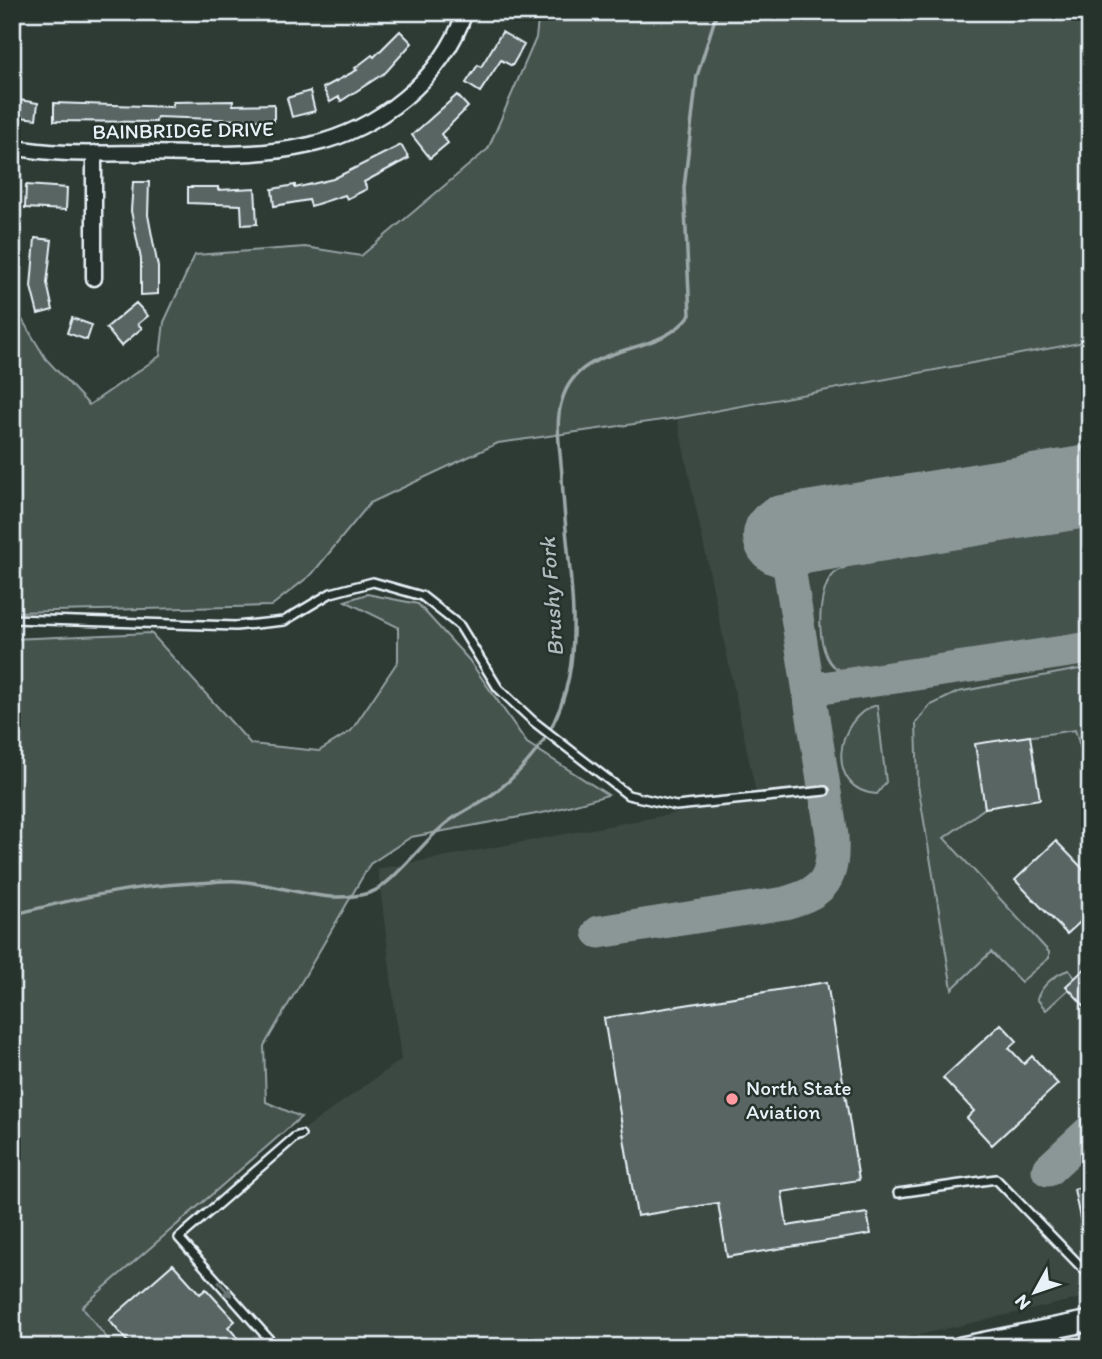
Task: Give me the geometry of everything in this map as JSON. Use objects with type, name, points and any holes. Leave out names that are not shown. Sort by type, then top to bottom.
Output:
[{"type":"main road","points":[[971,1346],[1057,1337],[1090,1321]]},
{"type":"street","name":"BAINBRIDGE DRIVE","points":[[12,147],[94,153],[226,154],[281,150],[330,140],[380,116],[419,85],[450,45],[464,12]]},
{"type":"street","points":[[94,153],[94,278]]},
{"type":"lane","points":[[12,619],[236,626],[285,621],[331,593],[373,582],[422,596],[460,626],[498,688],[533,722],[628,795],[676,806],[825,791]]},
{"type":"lane","points":[[276,1347],[179,1238],[301,1135]]},
{"type":"lane","points":[[898,1193],[996,1179],[1090,1276]]},
{"type":"shaded area","points":[[539,12],[1090,12],[1090,341],[677,418],[498,443],[370,503],[312,574],[271,606],[12,612],[12,303],[46,359],[89,405],[160,356],[164,322],[195,255],[305,247],[361,256],[488,149],[536,38]]},
{"type":"shaded area","points":[[1090,341],[1090,1296],[866,1347],[100,1347],[62,1302],[401,1060],[378,869],[757,798],[677,418]]},
{"type":"shaded area","points":[[1090,526],[1090,638],[869,673],[843,671],[829,661],[821,637],[823,595],[833,575],[847,566]]},
{"type":"shaded area","points":[[367,594],[418,604],[469,660],[527,743],[608,795],[547,812],[411,837],[370,864],[264,1046],[266,1102],[301,1117],[82,1307],[114,1347],[12,1347],[12,639],[151,633],[251,744],[319,751],[351,731],[398,661],[398,627],[345,601]]},
{"type":"shaded area","points":[[1090,667],[1090,779],[1075,730],[976,744],[985,808],[944,838],[1049,952],[1049,958],[1021,982],[991,952],[952,989],[918,785],[916,723],[929,706],[958,692]]},
{"type":"shaded area","points":[[877,705],[886,782],[877,794],[860,790],[849,780],[843,767],[841,752],[852,723],[863,712]]},
{"type":"shaded area","points":[[1069,970],[1075,978],[1066,986],[1069,989],[1046,1010],[1037,999],[1039,994],[1050,981]]},
{"type":"building","points":[[400,31],[412,43],[386,72],[341,101],[339,97],[330,102],[323,88],[357,70],[355,68],[372,55],[374,57]]},
{"type":"building","points":[[502,32],[524,45],[512,66],[501,60],[480,92],[466,83],[478,65],[481,67]]},
{"type":"building","points":[[310,91],[315,111],[292,117],[287,98]]},
{"type":"building","points":[[457,95],[468,107],[441,134],[448,143],[430,158],[412,135]]},
{"type":"building","points":[[13,99],[38,103],[36,119],[12,116]]},
{"type":"building","points":[[233,101],[233,105],[274,104],[274,121],[157,117],[156,122],[54,121],[54,103],[173,107],[173,102]]},
{"type":"building","points":[[401,145],[409,158],[364,182],[367,189],[347,199],[345,195],[311,206],[309,200],[274,206],[272,189],[295,185],[295,188],[333,179]]},
{"type":"building","points":[[133,182],[149,182],[148,215],[158,267],[158,294],[141,295],[141,259],[131,211]]},
{"type":"building","points":[[26,185],[67,188],[66,210],[25,208]]},
{"type":"building","points":[[188,187],[218,187],[218,190],[255,188],[257,224],[242,225],[241,205],[188,203]]},
{"type":"building","points":[[35,238],[52,240],[47,283],[53,310],[38,314],[31,287]]},
{"type":"building","points":[[136,303],[148,316],[138,324],[142,328],[121,346],[106,328]]},
{"type":"building","points":[[72,318],[92,325],[87,340],[67,333]]},
{"type":"building","points":[[1030,736],[1040,799],[985,808],[975,744]]},
{"type":"building","points":[[1056,841],[1090,876],[1090,913],[1067,934],[1015,880]]},
{"type":"building","points":[[1090,964],[1090,1012],[1066,986]]},
{"type":"building","name":"North State Aviation","points":[[827,982],[859,1180],[782,1192],[787,1226],[867,1213],[871,1234],[727,1257],[718,1203],[637,1216],[604,1018]]},
{"type":"building","points":[[1001,1024],[1017,1041],[1009,1048],[1024,1064],[1032,1056],[1058,1084],[992,1145],[967,1118],[974,1111],[943,1078]]},
{"type":"building","points":[[1090,1185],[1090,1242],[1085,1243],[1074,1189]]},
{"type":"building","points":[[173,1264],[200,1294],[206,1289],[235,1321],[228,1327],[246,1347],[132,1347],[109,1320]]},
{"type":"waterway","name":"Brushy Fork","points":[[12,915],[124,890],[221,881],[254,883],[319,896],[369,893],[389,881],[444,825],[497,791],[532,757],[554,722],[567,684],[573,646],[573,605],[558,419],[562,400],[571,381],[585,367],[602,358],[659,339],[676,329],[690,315],[684,188],[697,76],[717,12]]},
{"type":"taxiway","points":[[599,932],[785,903],[810,894],[825,881],[829,873],[832,836],[784,536]]},
{"type":"taxiway","points":[[809,690],[1090,648]]},
{"type":"taxiway","points":[[1048,1170],[1090,1131]]},
{"type":"runway","points":[[784,536],[1090,486]]},
{"type":"place","name":"North State Aviation","points":[[732,1099]]}]
